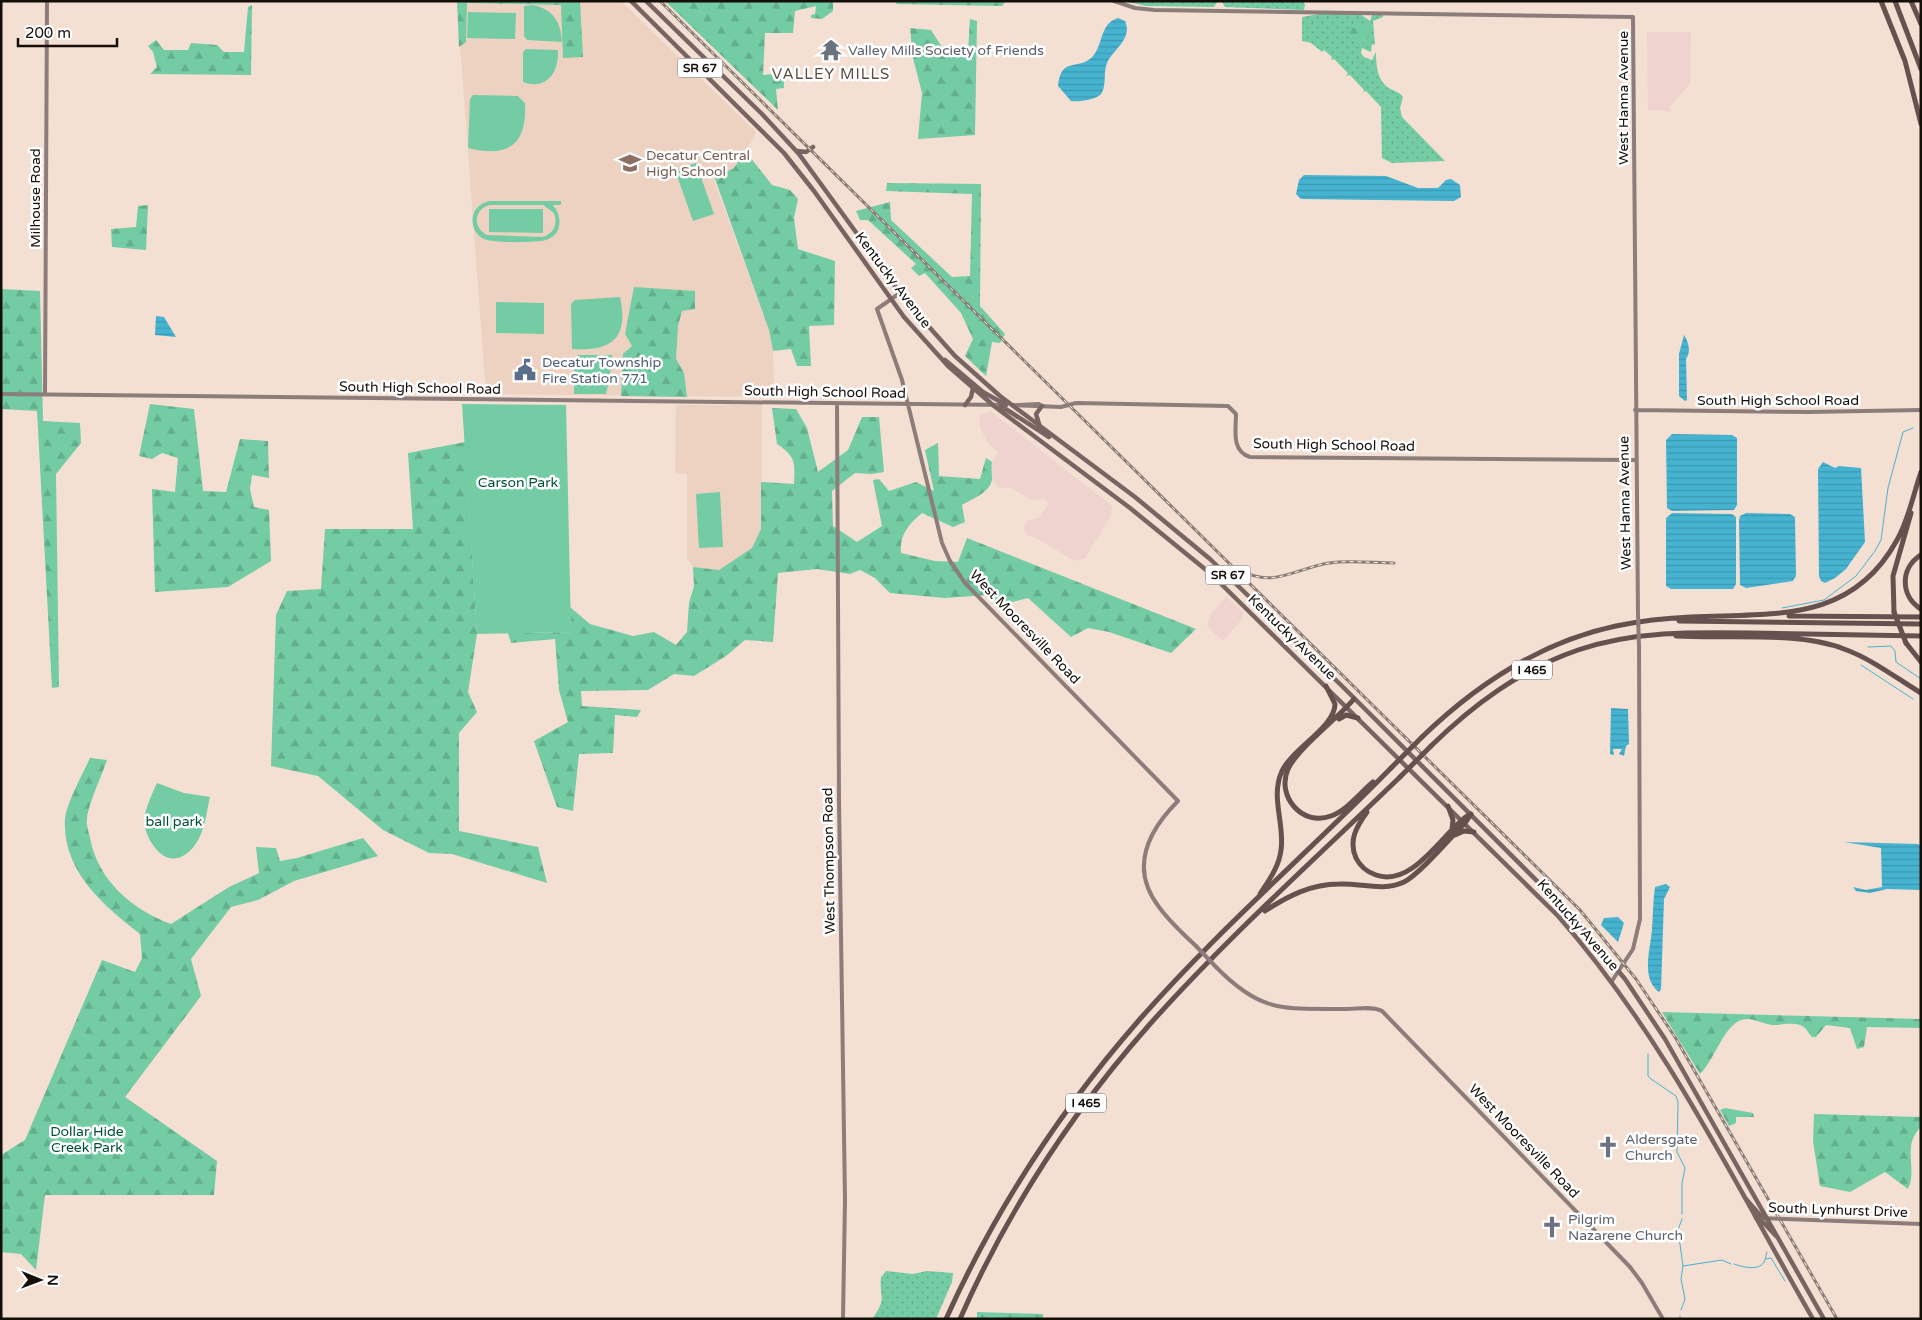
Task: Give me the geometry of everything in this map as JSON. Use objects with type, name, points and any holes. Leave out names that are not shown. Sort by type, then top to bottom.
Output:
[{"type":"highway","points":[[1881,1],[1905,61],[1921,124]]},
{"type":"highway","points":[[1895,1],[1921,69]]},
{"type":"highway","points":[[1911,1],[1921,24]]},
{"type":"highway","points":[[1671,620],[1689,617],[1788,614],[1809,610],[1831,602],[1856,588],[1879,566],[1897,540],[1921,472]]},
{"type":"highway","points":[[1921,482],[1893,576],[1894,612],[1906,643],[1921,662]]},
{"type":"highway","points":[[1921,555],[1909,566],[1904,583],[1909,599],[1921,610]]},
{"type":"highway","points":[[1739,616],[1921,617]]},
{"type":"highway","name":"I 465","points":[[946,1319],[1004,1207],[1068,1109],[1103,1063],[1147,1012],[1252,905],[1422,737],[1475,690],[1535,654],[1602,629],[1637,622],[1671,620],[1921,624]]},
{"type":"highway","name":"I 465","points":[[960,1319],[1014,1212],[1076,1116],[1124,1055],[1166,1007],[1254,918],[1431,746],[1480,702],[1524,674],[1587,647],[1653,634],[1699,632],[1921,636]]},
{"type":"highway","points":[[1653,634],[1772,638],[1825,643],[1853,652],[1921,694]]},
{"type":"highway","name":"SR 67","points":[[1326,686],[1336,704],[1333,716]]},
{"type":"highway","points":[[1252,905],[1272,876],[1280,856],[1282,840],[1277,793],[1282,770],[1290,758],[1333,716],[1354,699]]},
{"type":"highway","points":[[1346,706],[1330,725],[1298,756],[1287,772],[1286,790],[1290,802],[1298,811],[1315,818],[1332,816],[1389,770]]},
{"type":"highway","points":[[1330,725],[1345,716],[1358,718]]},
{"type":"highway","points":[[1374,801],[1356,827],[1353,844],[1360,862],[1375,875],[1389,877],[1406,873],[1452,833],[1474,832]]},
{"type":"highway","points":[[1448,806],[1453,818],[1452,833]]},
{"type":"highway","points":[[1254,918],[1290,896],[1312,887],[1339,884],[1386,887],[1403,882],[1413,876],[1471,814]]},
{"type":"main road","name":"Kentucky Avenue","points":[[631,1],[783,152],[814,191],[890,299],[941,358],[973,388],[1172,541],[1239,601],[1554,912],[1612,982],[1659,1050],[1813,1319]]},
{"type":"main road","name":"Kentucky Avenue","points":[[646,1],[796,151],[900,292],[955,356],[1009,405],[1135,496],[1206,555],[1264,609],[1557,899],[1618,971],[1665,1039],[1824,1319]]},
{"type":"main road","points":[[796,151],[806,152],[813,147]]},
{"type":"main road","points":[[941,358],[947,360],[990,396],[1009,405]]},
{"type":"main road","points":[[965,405],[971,397],[973,388]]},
{"type":"main road","points":[[996,406],[1013,412],[1049,437],[1053,437]]},
{"type":"main road","points":[[1041,406],[1037,411],[1036,418],[1043,429]]},
{"type":"main road","points":[[1742,1196],[1760,1215],[1768,1219]]},
{"type":"main road","points":[[1755,1218],[1764,1223],[1779,1238]]},
{"type":"street","name":"Milhouse Road","points":[[45,394],[47,1]]},
{"type":"street","name":"West Hanna Avenue","points":[[1114,1],[1135,8],[1154,10],[1633,17],[1640,919],[1633,949],[1612,982]]},
{"type":"street","points":[[900,292],[878,309],[895,357],[908,404]]},
{"type":"street","name":"South High School Road","points":[[1,394],[996,406],[1039,404],[1041,406],[1065,407],[1076,403],[1228,406],[1236,414],[1236,445],[1240,451],[1250,456],[1636,460]]},
{"type":"street","name":"West Thompson Road","points":[[837,404],[839,801],[845,1200],[843,1319]]},
{"type":"street","name":"West Mooresville Road","points":[[908,404],[941,538],[957,572],[1178,801],[1159,821],[1151,834],[1146,852],[1144,870],[1148,886],[1156,903],[1216,967],[1249,996],[1266,1004],[1290,1008],[1378,1009],[1630,1266],[1663,1319]]},
{"type":"street","name":"South High School Road","points":[[1635,410],[1815,412],[1921,410]]},
{"type":"street","name":"South Lynhurst Drive","points":[[1755,1218],[1921,1224]]},
{"type":"shaded area","points":[[567,1],[621,1],[756,132],[740,162],[730,172],[714,176],[714,181],[769,330],[773,351],[774,397],[486,394],[457,3],[561,5]]},
{"type":"shaded area","points":[[1647,32],[1691,32],[1690,84],[1671,105],[1669,112],[1648,110]]},
{"type":"shaded area","points":[[676,405],[762,405],[761,530],[752,548],[719,570],[693,567],[687,558],[687,474],[675,473]]},
{"type":"shaded area","points":[[990,411],[1112,506],[1111,515],[1085,558],[1075,561],[1036,538],[1027,535],[1024,529],[1026,523],[1029,520],[1039,518],[1049,503],[1044,499],[1031,500],[1011,488],[999,488],[992,479],[992,462],[998,452],[989,444],[980,428],[979,416]]},
{"type":"shaded area","points":[[1226,597],[1243,612],[1243,618],[1223,641],[1207,626],[1210,615]]},
{"type":"green space","points":[[457,1],[580,1],[583,57],[563,58],[561,5],[467,3],[466,42],[459,47]]},
{"type":"green space","points":[[665,1],[833,1],[833,11],[822,19],[811,18],[811,15],[815,14],[816,6],[795,11],[793,33],[765,33],[763,75],[784,73],[784,88],[776,89],[778,110]]},
{"type":"green space","points":[[897,1],[1006,1],[1002,6],[896,4]]},
{"type":"green space","points":[[1123,1],[1218,1],[1214,7],[1146,6]]},
{"type":"green space","points":[[1303,1],[1305,5],[1304,10],[1225,7],[1222,2]]},
{"type":"green space","points":[[252,5],[251,75],[150,74],[157,67],[153,52],[148,46],[156,40],[164,50],[188,50],[191,43],[217,45],[224,52],[244,52],[248,7]]},
{"type":"green space","points":[[533,5],[546,10],[555,18],[560,28],[562,42],[527,40],[524,36],[524,6]]},
{"type":"green space","points":[[468,12],[516,13],[515,39],[467,38]]},
{"type":"green space","points":[[1319,14],[1360,14],[1370,21],[1372,15],[1383,14],[1383,17],[1373,21],[1375,45],[1372,44],[1371,52],[1362,48],[1361,53],[1364,57],[1372,60],[1376,52],[1379,75],[1383,83],[1400,93],[1403,97],[1400,108],[1402,117],[1445,161],[1392,163],[1382,158],[1381,107],[1366,91],[1363,92],[1364,90],[1350,75],[1346,76],[1348,73],[1334,59],[1331,60],[1332,57],[1324,50],[1322,52],[1311,43],[1302,41],[1302,17]]},
{"type":"green space","points":[[970,19],[977,21],[975,135],[918,139],[922,93],[913,58],[910,28],[931,30],[947,55],[968,52]]},
{"type":"green space","points":[[1360,24],[1369,26],[1371,31],[1366,40],[1361,44],[1348,35],[1347,31]]},
{"type":"green space","points":[[526,49],[558,50],[554,72],[539,84],[523,82],[523,52]]},
{"type":"green space","points":[[473,95],[518,96],[525,103],[523,129],[513,145],[494,151],[468,148],[470,99]]},
{"type":"green space","points":[[746,152],[772,185],[790,190],[798,199],[794,218],[798,249],[835,261],[834,325],[809,326],[811,366],[797,366],[791,349],[773,351],[769,330],[714,176],[733,169]]},
{"type":"green space","points":[[696,163],[714,214],[693,221],[675,170]]},
{"type":"green space","points":[[887,183],[981,184],[980,306],[1005,334],[1000,343],[992,342],[986,376],[965,356],[973,339],[961,313],[925,273],[919,276],[911,268],[916,264],[868,220],[860,220],[856,211],[890,202],[891,220],[952,277],[970,276],[972,194],[886,191]]},
{"type":"green space","points":[[489,201],[561,201],[561,205],[553,205],[559,220],[558,230],[551,238],[541,241],[505,242],[484,239],[476,232],[473,226],[473,219],[477,208]],"holes":[[[490,205],[543,205],[554,213],[556,221],[552,231],[543,237],[487,235],[482,232],[477,223],[478,214]]]},
{"type":"green space","points":[[148,205],[146,250],[112,247],[111,229],[136,227],[138,206]]},
{"type":"green space","points":[[489,209],[543,209],[543,233],[489,232]]},
{"type":"green space","points":[[634,287],[695,291],[695,309],[682,311],[678,326],[676,359],[684,373],[687,397],[621,396],[623,354],[632,346],[625,334]]},
{"type":"green space","points":[[1,289],[40,291],[43,421],[80,423],[81,443],[56,474],[59,687],[52,688],[37,411],[1,409]]},
{"type":"green space","points":[[620,297],[622,323],[614,339],[607,345],[598,348],[572,349],[571,304],[575,300]]},
{"type":"green space","points":[[496,302],[544,303],[544,334],[496,333]]},
{"type":"green space","points":[[578,355],[612,355],[606,394],[574,394],[574,360]]},
{"type":"green space","points":[[150,404],[194,409],[203,491],[226,492],[240,439],[268,441],[269,478],[252,475],[250,489],[254,507],[269,510],[271,561],[228,587],[155,592],[152,489],[175,492],[178,458],[162,453],[152,459],[139,456]]},
{"type":"green space","name":"Carson Park","points":[[462,404],[566,405],[571,632],[477,634]]},
{"type":"green space","points":[[772,408],[796,409],[807,428],[818,472],[848,450],[862,417],[879,417],[884,472],[872,474],[855,473],[832,491],[833,526],[857,542],[882,526],[873,480],[879,479],[889,491],[916,482],[934,491],[925,450],[938,443],[939,476],[980,479],[986,458],[992,462],[991,484],[980,495],[962,505],[965,522],[953,527],[922,513],[913,521],[903,535],[901,553],[935,561],[958,562],[967,538],[1196,629],[1171,653],[1109,632],[1088,628],[1071,637],[1028,598],[1000,605],[987,595],[945,598],[890,593],[875,578],[860,570],[850,574],[817,569],[778,573],[773,642],[745,640],[726,656],[694,676],[674,674],[648,690],[581,691],[582,706],[641,710],[637,717],[615,715],[613,753],[579,754],[573,811],[557,807],[534,741],[568,722],[559,690],[555,639],[511,643],[508,633],[571,632],[570,607],[590,624],[633,636],[654,632],[676,645],[687,632],[689,603],[694,586],[693,567],[719,570],[752,548],[761,529],[761,482],[794,484],[793,461],[788,453],[777,444]]},
{"type":"green space","points":[[465,442],[477,634],[468,692],[477,712],[459,733],[459,831],[538,847],[547,883],[452,854],[429,853],[383,830],[318,776],[271,766],[276,615],[287,591],[321,589],[325,529],[413,529],[408,453]]},
{"type":"green space","points":[[720,492],[723,547],[699,548],[696,494]]},
{"type":"green space","name":"Dollar Hide Creek Park","points":[[90,758],[107,760],[90,806],[87,821],[94,853],[101,868],[119,892],[131,902],[143,911],[171,924],[229,887],[259,873],[256,847],[276,848],[280,861],[297,858],[363,838],[378,856],[294,881],[258,900],[231,907],[191,959],[201,996],[125,1097],[217,1161],[214,1195],[45,1195],[36,1270],[21,1254],[1,1252],[1,1155],[25,1140],[102,960],[135,972],[142,958],[140,934],[100,899],[78,871],[70,855],[66,838],[66,813]]},
{"type":"green space","name":"ball park","points":[[157,783],[184,793],[210,797],[205,821],[197,842],[192,849],[179,858],[166,857],[159,852],[148,836],[144,819]]},
{"type":"green space","points":[[1662,1012],[1921,1019],[1921,1028],[1867,1027],[1864,1047],[1857,1049],[1850,1028],[1826,1025],[1816,1037],[1812,1037],[1802,1026],[1790,1024],[1771,1025],[1747,1019],[1739,1021],[1727,1032],[1700,1074]]},
{"type":"green space","points":[[1725,1108],[1753,1113],[1754,1117],[1736,1117],[1736,1123],[1729,1126],[1720,1110]]},
{"type":"green space","points":[[1814,1114],[1921,1117],[1921,1127],[1915,1134],[1912,1142],[1911,1181],[1908,1189],[1885,1172],[1850,1192],[1820,1186],[1813,1141]]},
{"type":"green space","points":[[886,1271],[913,1274],[927,1271],[953,1273],[952,1282],[936,1319],[872,1319],[880,1306],[882,1298],[881,1277]]},
{"type":"green space","points":[[977,1312],[1043,1314],[1043,1319],[977,1319]]},
{"type":"water","points":[[1118,18],[1125,21],[1126,33],[1121,44],[1107,63],[1103,91],[1099,96],[1091,99],[1071,101],[1058,86],[1063,70],[1071,65],[1088,61],[1096,51],[1108,24]]},
{"type":"water","points":[[1304,175],[1386,176],[1418,188],[1438,188],[1446,180],[1451,179],[1460,185],[1461,197],[1454,201],[1301,199],[1296,194],[1299,180]]},
{"type":"water","points":[[156,316],[164,317],[176,337],[155,335]]},
{"type":"water","points":[[1684,335],[1689,350],[1686,359],[1687,400],[1685,401],[1679,396],[1679,354]]},
{"type":"water","points":[[1672,434],[1732,435],[1737,438],[1737,505],[1734,510],[1672,511],[1667,508],[1666,440]]},
{"type":"water","points":[[1823,462],[1835,468],[1839,466],[1861,468],[1865,542],[1846,569],[1825,583],[1821,581],[1819,576],[1818,469]]},
{"type":"water","points":[[1672,513],[1732,514],[1736,517],[1736,584],[1733,589],[1671,589],[1666,586],[1666,518]]},
{"type":"water","points":[[1746,513],[1790,514],[1795,517],[1796,576],[1793,581],[1746,588],[1740,585],[1739,520],[1740,516]]},
{"type":"water","points":[[1611,708],[1628,709],[1629,744],[1626,746],[1624,756],[1619,754],[1622,749],[1613,749],[1614,755],[1610,754]]},
{"type":"water","points":[[1844,842],[1918,844],[1921,846],[1921,890],[1887,889],[1870,893],[1856,891],[1853,887],[1866,890],[1882,887],[1881,848]]},
{"type":"water","points":[[1666,884],[1670,887],[1664,899],[1661,989],[1659,992],[1653,986],[1650,979],[1648,962],[1655,887]]},
{"type":"water","points":[[1618,917],[1624,923],[1618,942],[1601,925],[1604,918]]},
{"type":"waterway","points":[[1782,608],[1824,600],[1856,576],[1875,551],[1881,540],[1888,488],[1903,432],[1913,428]]},
{"type":"waterway","points":[[1868,647],[1891,646],[1895,651],[1896,662],[1921,679]]},
{"type":"waterway","points":[[1861,665],[1913,699]]},
{"type":"waterway","points":[[1648,1054],[1648,1076],[1676,1096],[1678,1102],[1677,1152],[1685,1168],[1682,1183],[1682,1214]]},
{"type":"waterway","points":[[1681,1310],[1685,1299],[1681,1279],[1683,1266],[1678,1230],[1682,1219]]},
{"type":"waterway","points":[[1734,1264],[1751,1268],[1760,1266],[1763,1264],[1767,1252]]},
{"type":"waterway","points":[[1766,1259],[1771,1258],[1785,1281]]},
{"type":"waterway","points":[[1683,1266],[1722,1260],[1731,1264]]},
{"type":"railway","points":[[660,1],[1580,910],[1636,979],[1675,1037],[1837,1319]]},
{"type":"railway","points":[[1241,570],[1263,578],[1285,576],[1337,562],[1394,563]]},
{"type":"place","name":"Valley Mills Society of Friends","points":[[831,50]]},
{"type":"place","name":"Decatur Central High School","points":[[630,163]]},
{"type":"place","name":"Decatur Township Fire Station 771","points":[[525,370]]},
{"type":"place","name":"Aldersgate Church","points":[[1608,1147]]},
{"type":"place","name":"Pilgrim Nazarene Church","points":[[1552,1227]]},
{"type":"district","name":"VALLEY MILLS","points":[[831,74]]}]
